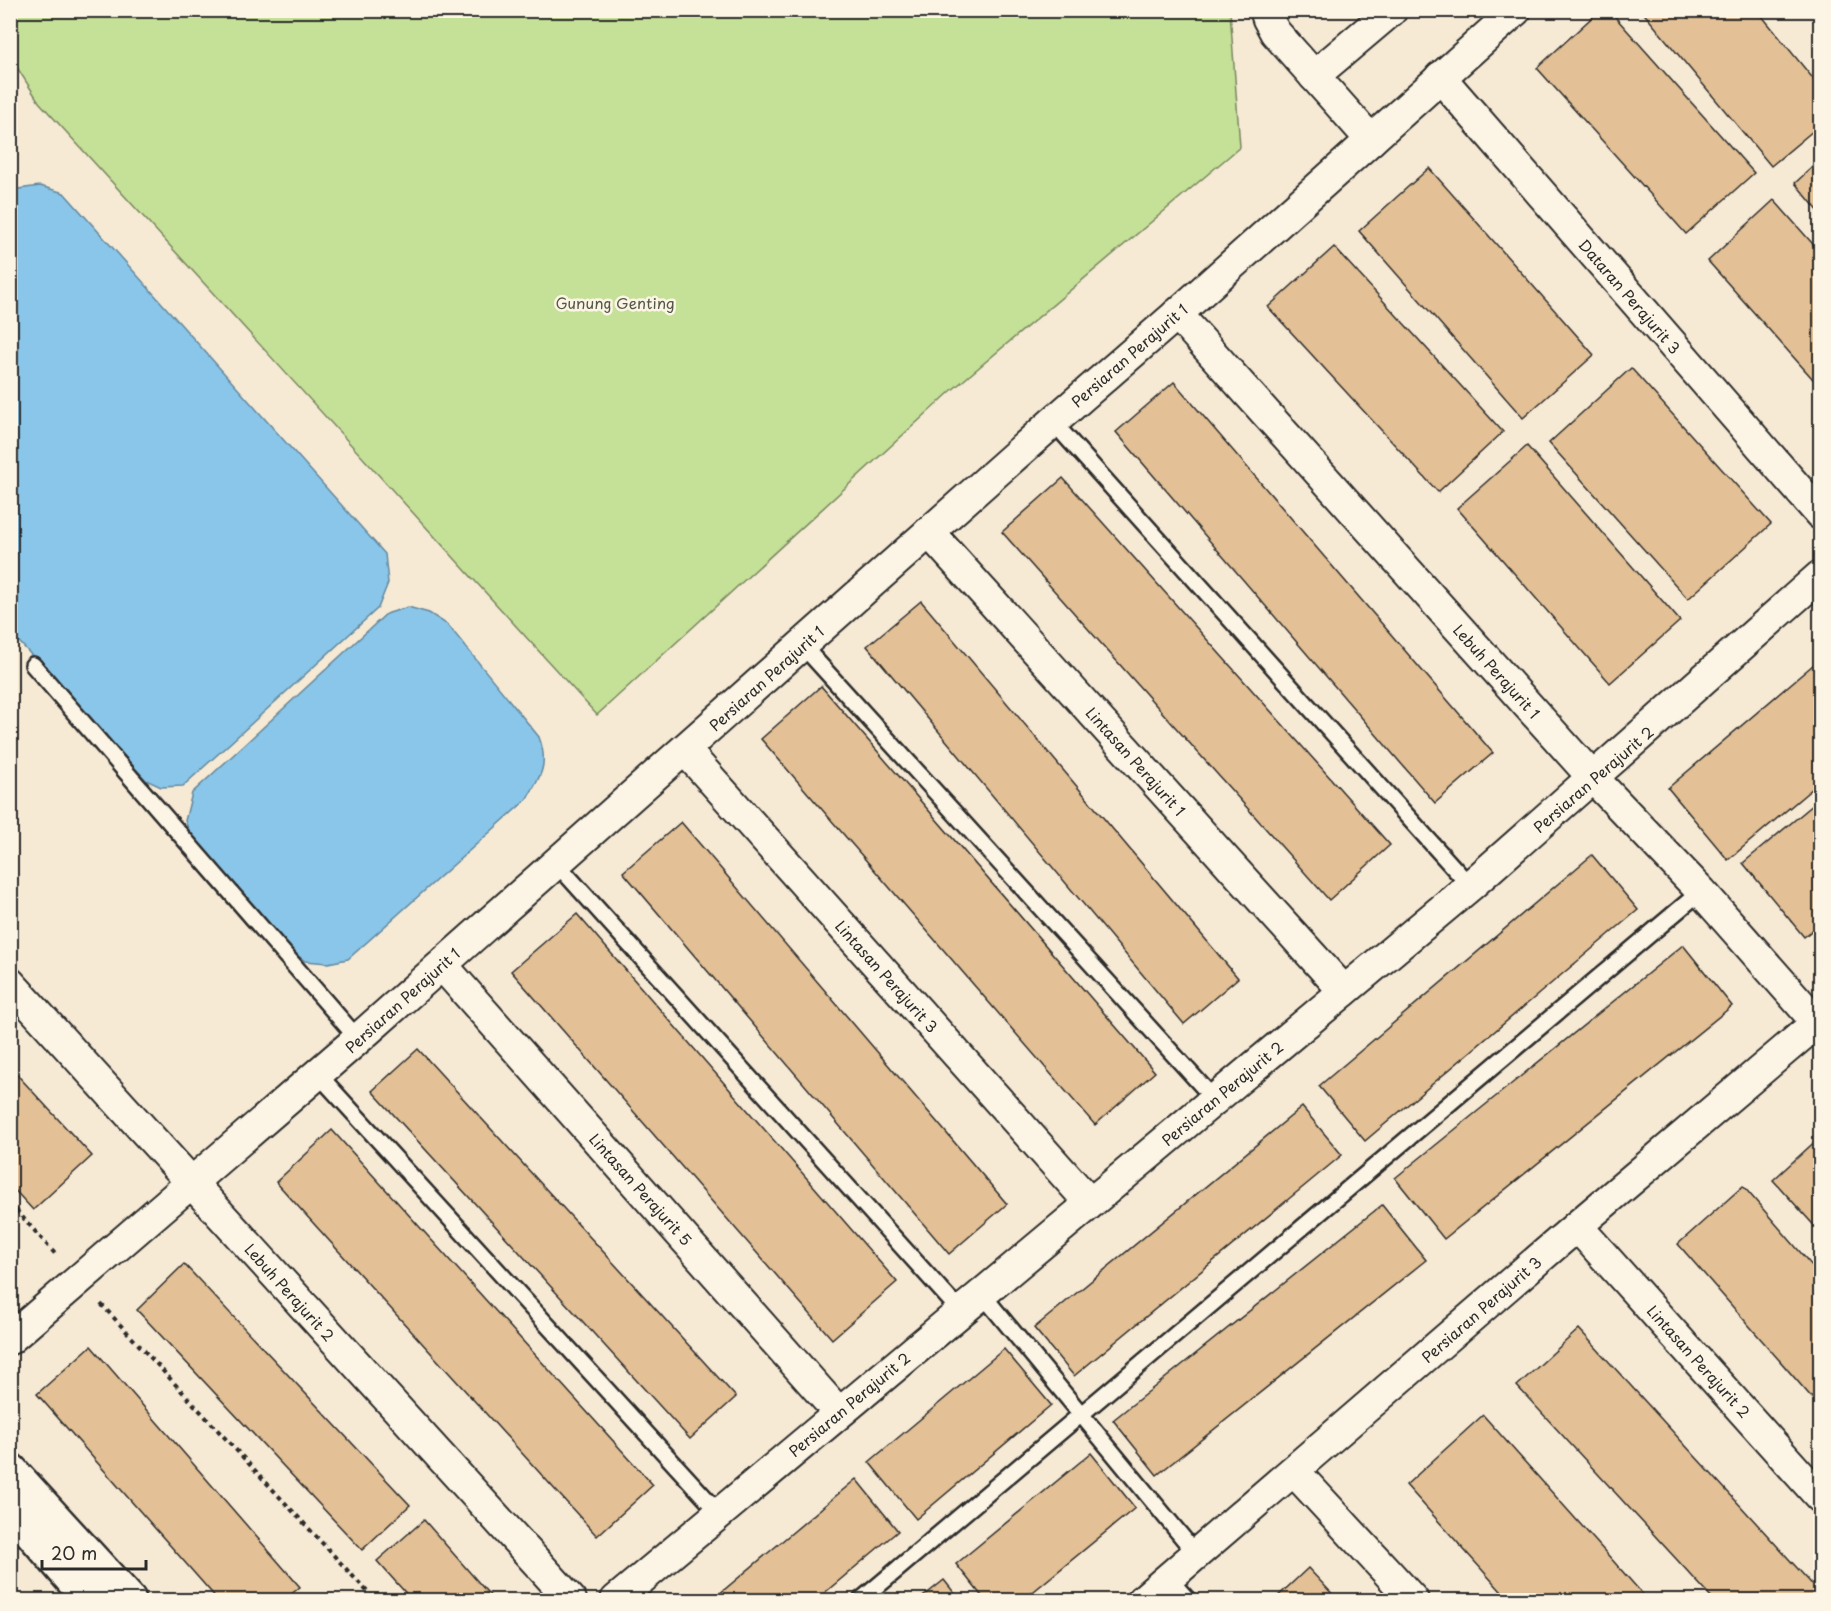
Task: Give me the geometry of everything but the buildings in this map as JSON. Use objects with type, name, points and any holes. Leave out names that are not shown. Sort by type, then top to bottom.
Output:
[{"type":"street","points":[[1265,10],[1271,26],[1371,140]]},
{"type":"street","points":[[1314,76],[1392,10]]},
{"type":"street","name":"Persiaran Perajurit 1","points":[[10,1339],[358,1039],[1053,422],[1177,315],[1516,10]]},
{"type":"street","name":"Dataran Perajurit 3","points":[[1440,77],[1821,514]]},
{"type":"street","name":"Lebuh Perajurit 1","points":[[1177,315],[1594,778],[1701,891],[1819,1023]]},
{"type":"street","name":"Lintasan Perajurit 1","points":[[929,532],[1344,991]]},
{"type":"street","name":"Persiaran Perajurit 2","points":[[616,1600],[1470,886],[1821,576]]},
{"type":"street","name":"Lintasan Perajurit 3","points":[[685,750],[1090,1203]]},
{"type":"street","name":"Lintasan Perajurit 5","points":[[442,964],[839,1413]]},
{"type":"street","name":"Lebuh Perajurit 2","points":[[10,983],[571,1600]]},
{"type":"street","name":"Persiaran Perajurit 3","points":[[1143,1600],[1179,1590],[1197,1555],[1577,1226],[1819,1023]]},
{"type":"street","name":"Lintasan Perajurit 2","points":[[1577,1226],[1821,1497]]},
{"type":"street","points":[[10,1470],[129,1600]]},
{"type":"street","points":[[1294,1471],[1413,1600]]},
{"type":"street","points":[[10,1507],[90,1600]]},
{"type":"lane","points":[[1053,422],[1470,886]]},
{"type":"lane","points":[[802,645],[1214,1100]]},
{"type":"lane","points":[[33,665],[358,1039]]},
{"type":"lane","points":[[556,863],[971,1303],[1082,1415],[1197,1555]]},
{"type":"lane","points":[[861,1600],[1701,891]]},
{"type":"lane","points":[[318,1074],[719,1513]]},
{"type":"path","points":[[10,1203],[375,1600]]},
{"type":"green space","name":"Gunung Genting","points":[[11,10],[1230,11],[1240,147],[951,391],[597,715],[39,102],[11,58]]},
{"type":"water","points":[[40,186],[64,193],[385,554],[388,583],[378,608],[183,786],[161,787],[146,780],[11,633],[11,190]]},
{"type":"water","points":[[408,607],[429,613],[448,625],[539,737],[543,755],[542,770],[526,800],[348,959],[328,963],[305,961],[289,949],[193,840],[185,821],[192,793],[386,614]]}]
